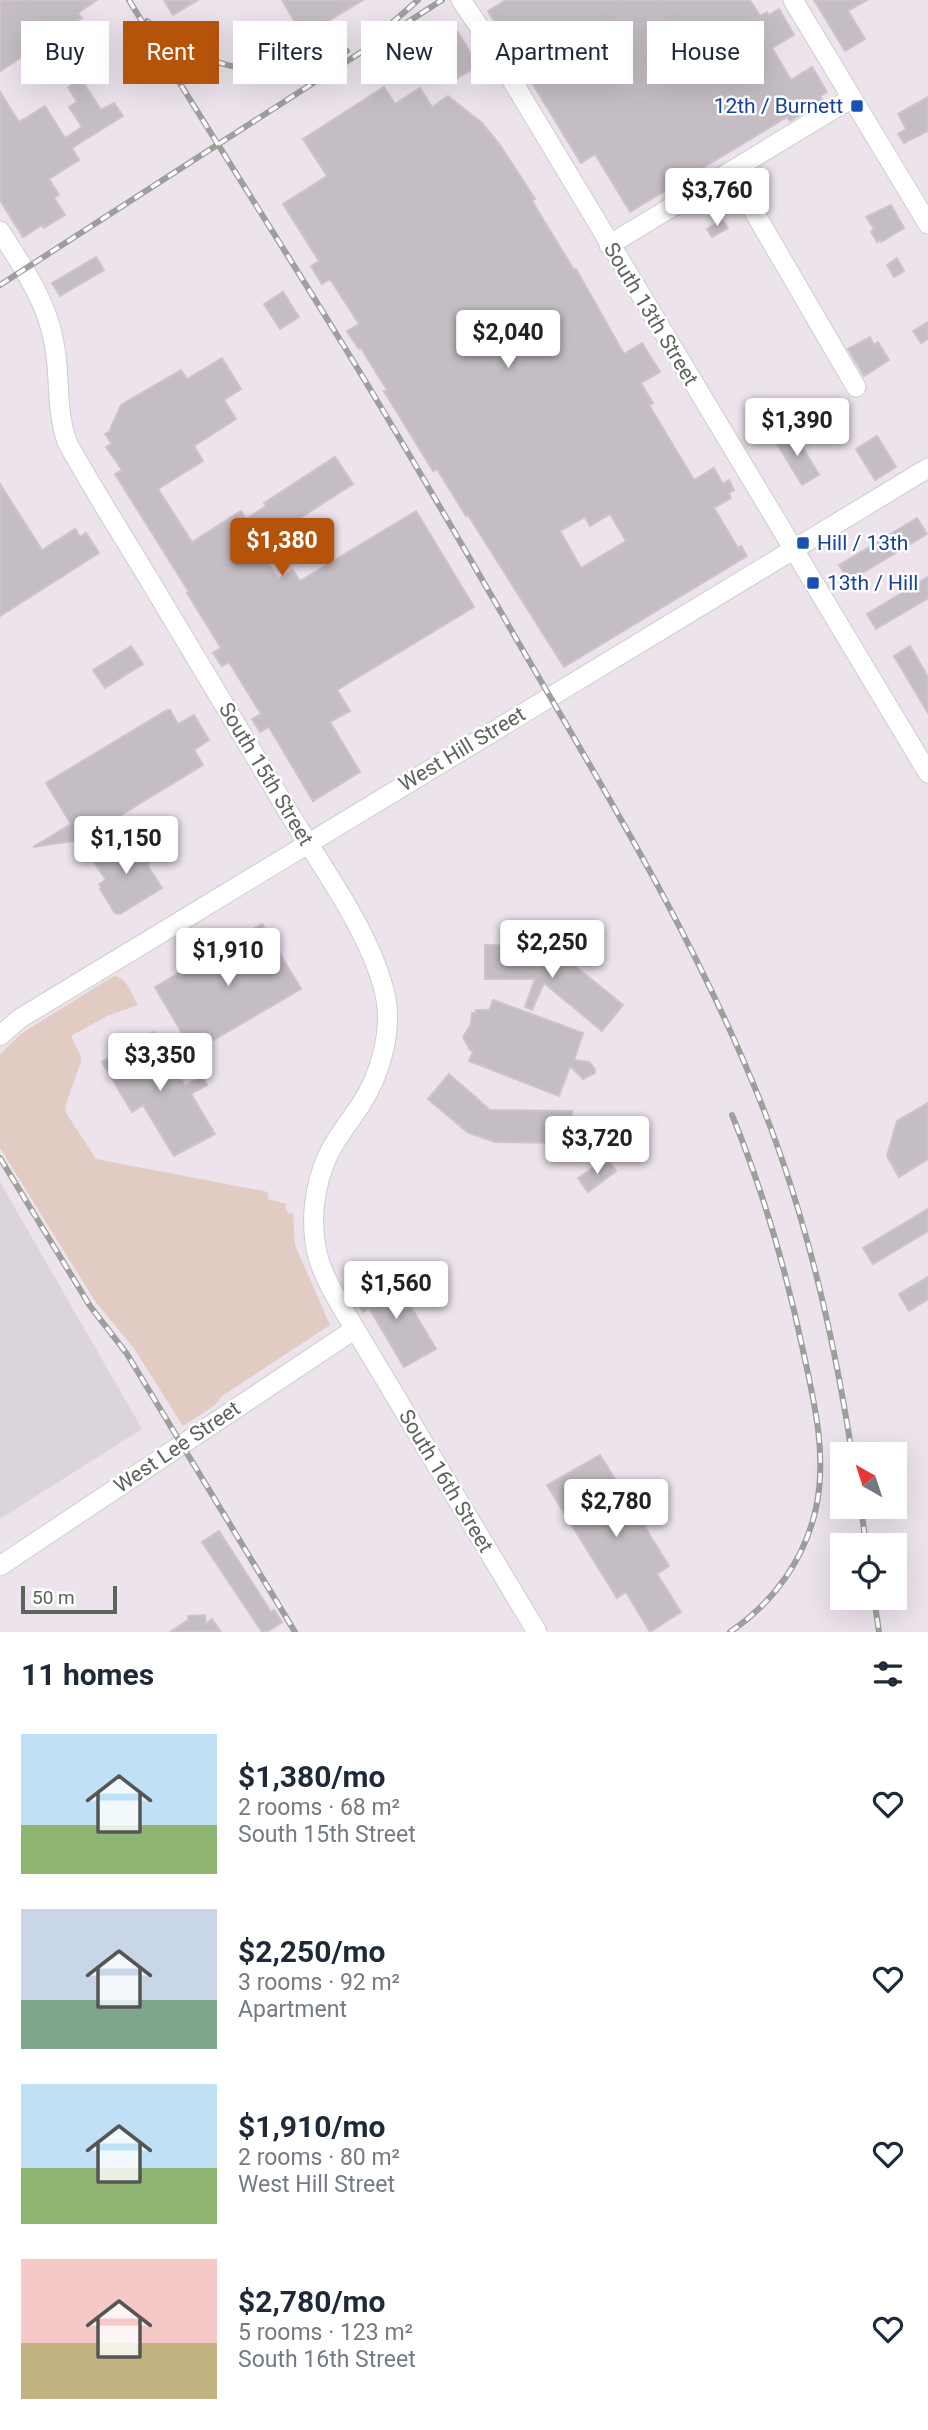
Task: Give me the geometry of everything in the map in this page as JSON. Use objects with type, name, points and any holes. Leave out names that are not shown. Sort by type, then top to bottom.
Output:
[{"type":"street","name":"South 13th Street","points":[[461,0],[486,37],[928,773]]},
{"type":"street","points":[[793,0],[928,224]]},
{"type":"street","points":[[610,245],[852,98]]},
{"type":"street","points":[[731,172],[856,387]]},
{"type":"street","name":"South 15th Street","points":[[0,232],[46,311],[54,343],[58,412],[68,444],[372,953],[385,993],[387,1010],[384,1044],[375,1077],[361,1105],[329,1154],[315,1201],[313,1221],[318,1256],[327,1280],[355,1329]]},
{"type":"street","name":"West Hill Street","points":[[0,1036],[19,1018],[928,468]]},
{"type":"street","name":"West Lee Street","points":[[0,1566],[355,1329]]},
{"type":"street","name":"South 16th Street","points":[[355,1329],[537,1632]]},
{"type":"shaded area","points":[[114,976],[126,983],[138,1005],[107,1016],[71,1036],[81,1061],[65,1107],[66,1113],[96,1159],[268,1192],[268,1199],[287,1204],[285,1207],[289,1214],[293,1213],[295,1245],[330,1325],[222,1396],[215,1405],[183,1426],[133,1347],[95,1301],[0,1148],[0,1054],[22,1033]]},
{"type":"shaded area","points":[[0,1182],[142,1429],[0,1519]]},
{"type":"building","points":[[0,0],[97,0],[78,13],[82,18],[77,21],[21,21],[21,57],[0,71]]},
{"type":"building","points":[[164,0],[198,0],[173,15]]},
{"type":"building","points":[[282,0],[363,0],[328,21],[294,21]]},
{"type":"building","points":[[506,0],[750,0],[760,16],[767,12],[769,15],[779,9],[794,35],[772,48],[791,80],[812,67],[827,92],[820,96],[823,101],[790,121],[787,117],[630,212],[595,154],[581,163],[533,84],[633,84],[633,21],[494,21],[488,11]]},
{"type":"building","points":[[814,0],[867,0],[848,11],[865,39],[845,51]]},
{"type":"building","points":[[457,33],[471,54],[471,70],[457,78]]},
{"type":"building","points":[[84,84],[101,110],[114,103],[123,116],[72,148],[79,160],[49,179],[59,195],[54,198],[65,215],[23,237],[0,200],[0,92],[19,122],[45,106],[65,138],[82,127],[69,107],[77,102],[68,87]]},
{"type":"building","points":[[384,87],[395,104],[420,88],[432,107],[448,96],[482,123],[500,145],[535,199],[532,201],[574,270],[576,269],[624,354],[642,343],[660,372],[641,383],[653,403],[649,405],[694,480],[714,468],[723,484],[729,480],[734,490],[729,493],[731,498],[714,508],[738,548],[741,546],[747,556],[564,667],[468,515],[466,516],[437,469],[433,471],[384,391],[387,390],[347,331],[359,324],[330,279],[322,284],[311,266],[319,261],[283,204],[327,176],[303,139]],"holes":[[[610,514],[626,541],[581,568],[560,531],[585,517],[590,526]]]},
{"type":"building","points":[[928,97],[928,131],[904,143],[898,134],[906,129],[898,114]]},
{"type":"building","points":[[891,205],[904,228],[877,242],[871,232],[874,229],[866,217]]},
{"type":"building","points":[[722,220],[728,228],[712,237],[707,229]]},
{"type":"building","points":[[96,257],[104,270],[60,296],[52,283]]},
{"type":"building","points":[[897,258],[904,271],[894,277],[887,265]]},
{"type":"building","points":[[283,292],[299,317],[280,329],[264,304]]},
{"type":"building","points":[[928,322],[928,339],[921,343],[913,331]]},
{"type":"building","points":[[870,337],[874,345],[878,342],[889,360],[864,376],[848,349]]},
{"type":"building","points":[[222,358],[241,389],[224,400],[236,419],[194,446],[203,461],[158,489],[192,542],[241,511],[246,519],[266,506],[264,503],[335,457],[353,484],[280,531],[288,545],[266,559],[278,579],[293,570],[300,581],[416,511],[474,607],[337,690],[350,711],[330,722],[360,772],[313,801],[269,727],[260,732],[252,719],[261,714],[229,662],[222,666],[213,653],[221,648],[115,474],[122,470],[106,447],[112,444],[105,434],[109,432],[121,405],[181,370],[187,379]]},
{"type":"building","points":[[793,431],[819,475],[802,485],[776,442]]},
{"type":"building","points":[[877,436],[896,467],[875,480],[856,449]]},
{"type":"building","points":[[0,484],[42,550],[75,529],[80,537],[86,533],[99,553],[0,616]]},
{"type":"building","points":[[917,518],[927,534],[849,581],[839,565]]},
{"type":"building","points":[[928,577],[928,598],[876,629],[867,614]]},
{"type":"building","points":[[131,646],[143,664],[105,688],[93,670]]},
{"type":"building","points":[[910,646],[928,677],[928,713],[894,656]]},
{"type":"building","points":[[170,710],[178,724],[194,715],[209,740],[194,750],[203,765],[80,840],[33,847],[71,824],[46,783]]},
{"type":"building","points":[[128,836],[142,858],[152,852],[148,866],[162,888],[120,914],[115,913],[100,889],[102,888],[99,884],[106,880],[92,859]]},
{"type":"building","points":[[262,924],[301,989],[193,1052],[155,987]]},
{"type":"building","points":[[485,945],[538,946],[564,957],[623,1005],[602,1031],[544,983],[532,1010],[525,1007],[535,979],[485,979]]},
{"type":"building","points":[[493,1000],[583,1033],[574,1060],[589,1062],[595,1073],[583,1079],[570,1066],[559,1096],[469,1061],[473,1052],[463,1037],[471,1024],[472,1013],[476,1013],[476,1010],[489,1010]]},
{"type":"building","points":[[153,1032],[185,1086],[202,1076],[207,1085],[191,1094],[215,1134],[174,1156],[143,1105],[132,1112],[102,1062]]},
{"type":"building","points":[[449,1074],[490,1110],[572,1111],[571,1143],[495,1142],[467,1132],[428,1099]]},
{"type":"building","points":[[928,1103],[928,1159],[899,1177],[887,1156],[897,1121]]},
{"type":"building","points":[[609,1161],[616,1171],[588,1192],[578,1178]]},
{"type":"building","points":[[928,1209],[928,1231],[873,1264],[863,1248]]},
{"type":"building","points":[[383,1277],[394,1294],[401,1290],[436,1349],[404,1367],[369,1308],[363,1312],[353,1297]]},
{"type":"building","points":[[928,1277],[928,1299],[909,1311],[899,1294]]},
{"type":"building","points":[[600,1455],[669,1566],[657,1574],[681,1612],[650,1632],[626,1592],[617,1598],[547,1485]]},
{"type":"building","points":[[219,1531],[271,1612],[274,1610],[282,1622],[267,1632],[262,1632],[202,1542]]},
{"type":"building","points":[[205,1615],[206,1624],[212,1619],[221,1632],[170,1632],[188,1620],[188,1616]]},
{"type":"railway","points":[[129,0],[361,374],[620,818],[683,933],[740,1052],[794,1196],[828,1324],[850,1442]]},
{"type":"railway","points":[[394,21],[418,0]]},
{"type":"railway","points":[[0,285],[442,0]]},
{"type":"railway","points":[[219,62],[233,66]]},
{"type":"railway","points":[[730,1632],[760,1608],[795,1562],[811,1527],[820,1470],[816,1412],[790,1294],[774,1234],[732,1115]]},
{"type":"railway","points":[[0,1158],[90,1306],[127,1354],[295,1632]]},
{"type":"railway","points":[[863,1519],[864,1533]]},
{"type":"railway","points":[[876,1610],[879,1632]]},
{"type":"place","name":"12th / Burnett","points":[[857,106]]},
{"type":"place","name":"Hill / 13th","points":[[803,543]]},
{"type":"place","name":"13th / Hill","points":[[813,583]]}]
